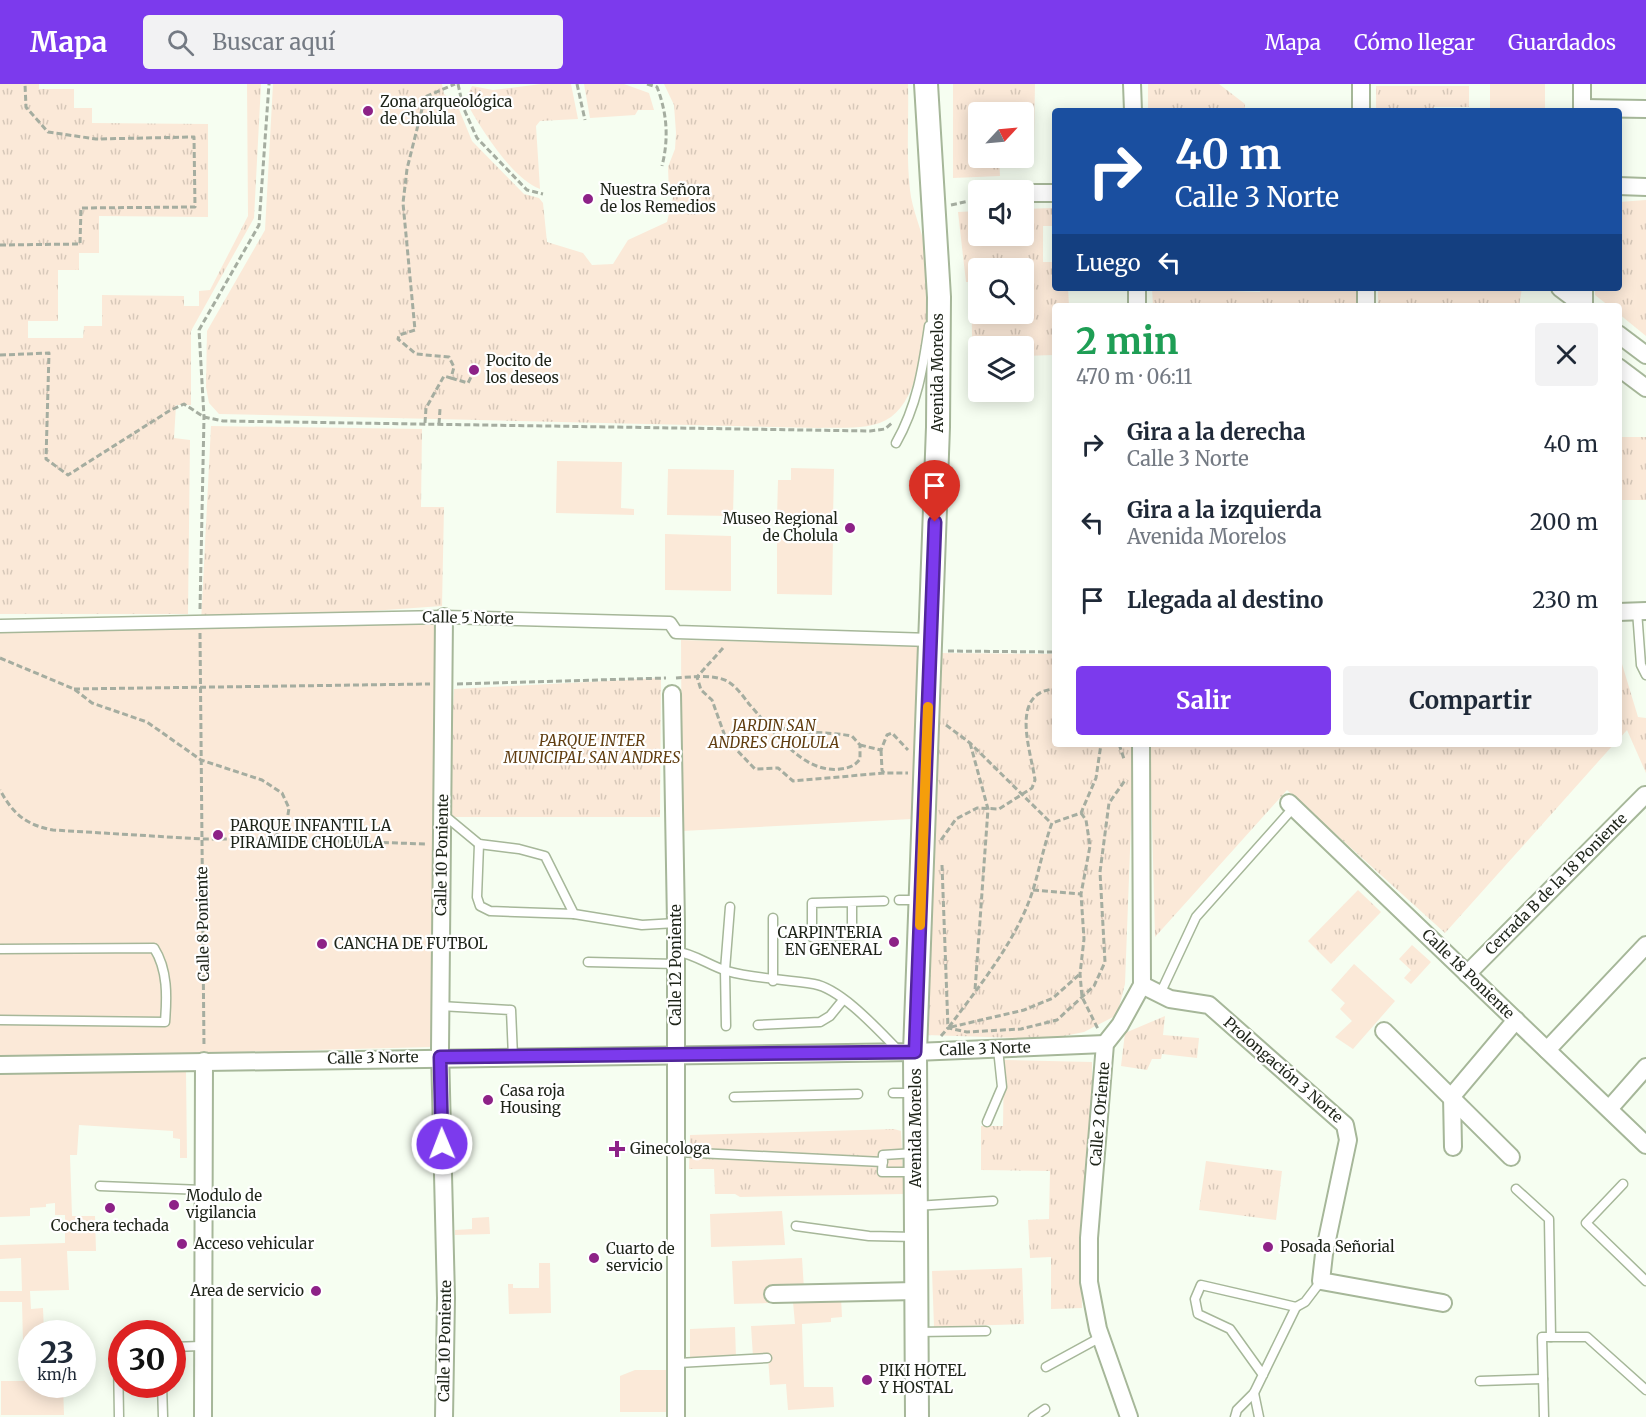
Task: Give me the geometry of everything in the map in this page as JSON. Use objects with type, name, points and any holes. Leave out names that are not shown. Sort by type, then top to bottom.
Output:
[{"type":"main road","name":"Avenida Morelos","points":[[917,1417],[915,1093],[910,900],[939,651],[937,269],[927,84]]},
{"type":"street","points":[[1132,84],[1133,108]]},
{"type":"street","points":[[1361,84],[1361,108]]},
{"type":"street","points":[[1582,84],[1582,108]]},
{"type":"street","points":[[1622,109],[1646,109]]},
{"type":"street","points":[[1622,186],[1646,187]]},
{"type":"street","points":[[1034,193],[1052,193]]},
{"type":"street","points":[[1564,291],[1580,303]]},
{"type":"street","points":[[1622,336],[1646,355]]},
{"type":"street","points":[[1622,371],[1646,388]]},
{"type":"street","points":[[1622,612],[1641,611]]},
{"type":"street","name":"Calle 5 Norte","points":[[0,626],[200,624],[444,617],[670,622],[676,632],[736,634],[939,651]]},
{"type":"street","name":"Calle 10 Poniente","points":[[444,617],[440,1006],[446,1298],[444,1417]]},
{"type":"street","name":"Calle 12 Poniente","points":[[672,694],[676,1056],[683,1098],[677,1152],[676,1417]]},
{"type":"street","name":"Calle 2 Oriente","points":[[1129,1417],[1101,1337],[1089,1282],[1089,1238],[1106,1044],[1120,1025],[1142,985],[1142,747]]},
{"type":"street","name":"Cerrada B de la 18 Poniente","points":[[1467,974],[1645,795]]},
{"type":"street","name":"Calle 18 Poniente","points":[[1292,805],[1646,1145]]},
{"type":"street","points":[[1547,1050],[1646,945]]},
{"type":"street","name":"Prolongación 3 Norte","points":[[1142,985],[1170,999],[1209,1005],[1345,1125],[1348,1140],[1324,1254],[1321,1281]]},
{"type":"street","points":[[1453,1147],[1452,1096],[1516,1020]]},
{"type":"street","points":[[1384,1031],[1511,1157]]},
{"type":"street","name":"Calle 3 Norte","points":[[0,1065],[204,1060],[914,1052],[1106,1044]]},
{"type":"street","points":[[203,1417],[201,1346],[204,1060]]},
{"type":"street","points":[[1609,1109],[1646,1066]]},
{"type":"street","points":[[1321,1281],[1443,1303]]},
{"type":"street","points":[[773,1294],[916,1291]]},
{"type":"lane","points":[[896,443],[910,419],[922,376],[937,269]]},
{"type":"lane","points":[[1641,611],[1641,665],[1646,675]]},
{"type":"lane","points":[[1160,994],[1196,917],[1292,805]]},
{"type":"lane","points":[[442,813],[457,829],[479,844],[519,849],[545,856],[574,914]]},
{"type":"lane","points":[[479,844],[477,897],[480,906],[490,911],[574,914],[642,925],[676,923]]},
{"type":"lane","points":[[852,903],[852,936],[812,937],[812,903],[884,901]]},
{"type":"lane","points":[[726,1026],[725,970],[730,907]]},
{"type":"lane","points":[[773,918],[774,981]]},
{"type":"lane","points":[[0,949],[154,948],[164,962],[167,1003],[165,1022],[0,1020]]},
{"type":"lane","points":[[588,962],[692,954],[725,970],[774,981],[816,984],[858,1009],[914,1052]]},
{"type":"lane","points":[[758,1025],[820,1022],[830,1016],[843,1000]]},
{"type":"lane","points":[[440,1006],[512,1010],[513,1057]]},
{"type":"lane","points":[[987,1122],[1002,1087],[998,1049]]},
{"type":"lane","points":[[893,1093],[915,1093]]},
{"type":"lane","points":[[734,1096],[858,1094]]},
{"type":"lane","points":[[677,1152],[883,1162]]},
{"type":"lane","points":[[883,1155],[915,1162],[882,1172],[883,1155]]},
{"type":"lane","points":[[1623,1184],[1586,1224],[1646,1281]]},
{"type":"lane","points":[[100,1186],[203,1190]]},
{"type":"lane","points":[[1516,1189],[1549,1219],[1551,1337]]},
{"type":"lane","points":[[916,1206],[993,1202]]},
{"type":"lane","points":[[796,1226],[869,1236],[916,1237]]},
{"type":"lane","points":[[1235,1417],[1237,1410],[1254,1393],[1296,1307],[1305,1302],[1321,1281]]},
{"type":"lane","points":[[1263,1375],[1230,1329],[1198,1314],[1195,1299],[1198,1287],[1201,1284],[1296,1307]]},
{"type":"lane","points":[[917,1332],[986,1330]]},
{"type":"lane","points":[[1046,1367],[1101,1337]]},
{"type":"lane","points":[[1544,1417],[1542,1337],[1587,1337],[1646,1390]]},
{"type":"lane","points":[[186,1347],[201,1346]]},
{"type":"lane","points":[[678,1363],[767,1358]]},
{"type":"lane","points":[[1480,1381],[1543,1379]]},
{"type":"lane","points":[[1254,1393],[1259,1417]]},
{"type":"lane","points":[[119,1398],[119,1417]]},
{"type":"lane","points":[[162,1398],[163,1417]]},
{"type":"lane","points":[[1033,1417],[1045,1409]]},
{"type":"path","points":[[0,245],[80,244],[81,208],[195,207],[194,137],[96,139],[48,132],[26,107],[25,84]]},
{"type":"path","name":"Calle 8 Poniente","points":[[204,1060],[200,624],[204,417],[199,330],[259,225],[269,84]]},
{"type":"path","points":[[451,378],[454,367],[449,357],[416,354],[398,339],[399,335],[415,330],[403,203],[418,118],[425,97],[457,84],[463,107],[477,138],[527,190],[543,194]]},
{"type":"path","points":[[577,84],[585,120]]},
{"type":"path","points":[[647,84],[657,87],[664,105],[667,148],[662,166]]},
{"type":"path","points":[[934,209],[968,201]]},
{"type":"path","points":[[0,355],[49,353],[46,459],[68,475],[169,411],[184,404],[204,417],[222,421],[870,431],[885,429],[894,422]]},
{"type":"path","points":[[425,423],[426,408],[444,376],[468,383],[471,377]]},
{"type":"path","points":[[439,424],[440,410]]},
{"type":"path","points":[[696,677],[736,634]]},
{"type":"path","points":[[939,651],[1052,652]]},
{"type":"path","points":[[0,658],[74,689],[92,703],[147,722],[201,760],[262,780],[282,792],[289,808],[287,821],[273,839]]},
{"type":"path","points":[[696,677],[701,690],[712,700],[726,739],[755,768],[778,768],[793,781],[884,773],[926,772]]},
{"type":"path","points":[[74,689],[720,678],[728,681],[765,722],[812,766],[837,770],[856,764],[860,759],[860,745]]},
{"type":"path","points":[[936,846],[956,819],[977,808],[999,809],[1032,788],[1035,780],[1026,711],[1032,698],[1039,693],[1052,690]]},
{"type":"path","points":[[765,722],[782,729],[808,734],[852,736],[860,745],[881,750]]},
{"type":"path","points":[[945,735],[945,724],[970,742],[1021,795],[1052,823]]},
{"type":"path","points":[[884,773],[881,750],[886,735],[892,733],[926,772]]},
{"type":"path","points":[[970,742],[988,809],[974,992]]},
{"type":"path","points":[[1052,823],[1081,813],[1096,778],[1101,747]]},
{"type":"path","points":[[1120,747],[1126,765]]},
{"type":"path","points":[[837,770],[837,777]]},
{"type":"path","points":[[948,1028],[967,1032],[1021,1029],[1057,1020],[1094,986],[1105,962],[1100,872],[1109,803],[1129,775]]},
{"type":"path","points":[[0,790],[8,804],[33,826],[53,830],[202,839],[442,844]]},
{"type":"path","points":[[1081,813],[1086,820],[1090,846],[1081,894],[1084,939],[1080,974],[1082,998],[1106,1044]]},
{"type":"path","points":[[914,1052],[948,1028],[997,959],[1033,890],[1040,856],[1052,823]]},
{"type":"path","points":[[942,828],[942,851]]},
{"type":"path","points":[[942,863],[948,1028]]},
{"type":"path","points":[[1033,890],[1081,894]]},
{"type":"path","points":[[948,1028],[1024,1010],[1053,998],[1080,974]]},
{"type":"green space","points":[[0,84],[39,84],[39,89],[74,89],[74,108],[92,108],[92,123],[208,124],[208,217],[99,216],[99,253],[79,253],[79,270],[58,270],[58,321],[28,321],[28,338],[83,338],[84,326],[102,326],[102,295],[184,296],[184,306],[199,306],[199,291],[210,290],[248,216],[247,84],[261,84],[254,218],[191,331],[191,405],[176,405],[174,438],[190,440],[188,614],[0,614]]},
{"type":"green space","points":[[273,84],[442,84],[444,94],[456,102],[472,141],[524,194],[539,198],[543,203],[547,242],[583,253],[592,265],[613,264],[628,240],[667,222],[673,197],[669,194],[668,167],[675,149],[676,133],[674,105],[664,84],[908,84],[910,190],[925,247],[928,288],[924,338],[920,363],[913,385],[903,404],[891,417],[875,424],[856,427],[219,414],[209,403],[206,387],[207,331],[265,230]]},
{"type":"green space","points":[[541,84],[571,84],[578,119],[540,121],[536,126],[540,189],[529,183],[507,163],[465,100],[472,86],[493,90]]},
{"type":"green space","points":[[584,84],[624,84],[649,93],[654,110],[638,110],[635,115],[590,118]]},
{"type":"green space","points":[[953,84],[1035,84],[1034,140],[1034,102],[968,102],[968,168],[1000,168],[1000,176],[953,178]]},
{"type":"green space","points":[[1148,84],[1219,84],[1245,104],[1245,108],[1148,108]]},
{"type":"green space","points":[[1490,84],[1545,84],[1545,108],[1490,108]]},
{"type":"green space","points":[[1376,86],[1469,86],[1469,107],[1376,108]]},
{"type":"green space","points":[[1646,200],[1646,336],[1622,316],[1622,303],[1605,303],[1595,295],[1595,291],[1622,291],[1622,202]]},
{"type":"green space","points":[[1052,208],[1052,226],[1043,226],[1043,262],[1052,262],[1052,291],[1068,291],[1069,303],[1052,303],[1052,355],[1034,356],[1034,336],[972,336],[972,324],[1034,324],[1034,258],[968,258],[968,282],[966,282],[958,212],[968,212],[968,246],[1034,246],[1034,209]]},
{"type":"green space","points":[[1152,291],[1358,291],[1357,303],[1153,303]]},
{"type":"green space","points":[[1378,291],[1522,291],[1520,303],[1378,303]]},
{"type":"green space","points":[[211,426],[422,429],[421,507],[444,507],[442,606],[201,623]]},
{"type":"green space","points":[[1622,437],[1646,437],[1646,500],[1622,500]]},
{"type":"green space","points":[[557,461],[622,462],[621,508],[634,509],[634,515],[556,513]]},
{"type":"green space","points":[[791,468],[834,469],[833,518],[777,517],[778,480],[791,480]]},
{"type":"green space","points":[[668,469],[734,470],[733,516],[667,515]]},
{"type":"green space","points":[[665,534],[731,536],[731,591],[665,590]]},
{"type":"green space","points":[[777,536],[833,537],[832,595],[777,594]]},
{"type":"green space","name":"PARQUE INFANTIL LA PIRAMIDE CHOLULA","points":[[441,622],[431,1047],[0,1058],[0,628]]},
{"type":"green space","name":"JARDIN SAN ANDRES CHOLULA","points":[[681,640],[923,646],[912,819],[682,831]]},
{"type":"green space","points":[[937,653],[1052,654],[1052,747],[1134,747],[1125,984],[1117,1015],[1084,1032],[1049,1039],[926,1035]]},
{"type":"green space","points":[[1622,664],[1638,717],[1646,718],[1646,773],[1627,730],[1622,736]]},
{"type":"green space","name":"PARQUE INTER MUNICIPAL SAN ANDRES","points":[[661,678],[660,817],[447,817],[454,689]]},
{"type":"green space","points":[[1150,747],[1611,747],[1445,933],[1287,790],[1155,937]]},
{"type":"green space","points":[[1358,890],[1381,912],[1331,964],[1308,941]]},
{"type":"green space","points":[[1412,945],[1431,962],[1411,984],[1404,978],[1411,970],[1399,959]]},
{"type":"green space","points":[[1354,964],[1395,1001],[1353,1049],[1335,1037],[1352,1021],[1340,1009],[1345,1003],[1331,990]]},
{"type":"green space","points":[[1165,1016],[1163,1035],[1199,1038],[1197,1058],[1162,1054],[1161,1059],[1152,1059],[1147,1070],[1121,1066],[1125,1033]]},
{"type":"green space","points":[[1004,1060],[1092,1062],[1091,1266],[1081,1265],[1082,1308],[1051,1309],[1051,1257],[1030,1258],[1028,1220],[1049,1219],[1050,1171],[981,1170],[981,1126],[1003,1126]]},
{"type":"green space","points":[[186,1071],[187,1158],[180,1158],[180,1139],[173,1138],[173,1131],[79,1125],[77,1155],[70,1155],[72,1216],[95,1216],[96,1251],[67,1251],[69,1290],[30,1291],[31,1309],[43,1308],[43,1320],[22,1320],[22,1302],[0,1302],[0,1291],[22,1291],[21,1258],[0,1259],[0,1245],[65,1243],[65,1215],[55,1215],[55,1203],[46,1204],[46,1207],[30,1208],[30,1216],[0,1217],[0,1074]]},
{"type":"green space","points":[[894,1129],[901,1131],[904,1194],[740,1197],[735,1194],[715,1194],[714,1169],[689,1169],[690,1135]]},
{"type":"green space","points":[[1206,1161],[1282,1171],[1276,1220],[1199,1210]]},
{"type":"green space","points":[[782,1211],[785,1245],[711,1247],[710,1214]]},
{"type":"green space","points":[[489,1217],[490,1234],[455,1235],[455,1230],[472,1229],[472,1218]]},
{"type":"green space","points":[[802,1258],[804,1289],[768,1291],[769,1303],[734,1304],[732,1261]]},
{"type":"green space","points":[[539,1263],[550,1263],[551,1313],[509,1314],[508,1284],[513,1284],[513,1288],[539,1288]]},
{"type":"green space","points":[[1022,1268],[1024,1324],[934,1327],[932,1271]]},
{"type":"green space","points":[[841,1298],[842,1317],[831,1318],[831,1322],[802,1324],[804,1387],[833,1387],[834,1407],[788,1410],[786,1384],[770,1385],[768,1357],[753,1357],[751,1326],[795,1324],[793,1302]]},
{"type":"green space","points":[[735,1327],[736,1358],[690,1360],[690,1329]]},
{"type":"green space","points":[[635,1370],[666,1370],[666,1412],[620,1412],[620,1376]]},
{"type":"green space","points":[[1,1381],[18,1381],[18,1398],[63,1398],[64,1415],[1,1415]]},
{"type":"slow traffic","points":[[920,925],[928,707]]},
{"type":"place","name":"Zona arqueológica de Cholula","points":[[368,111]]},
{"type":"place","name":"Nuestra Señora de los Remedios","points":[[588,199]]},
{"type":"place","name":"Pocito de los deseos","points":[[474,370]]},
{"type":"place","name":"Museo Regional de Cholula","points":[[850,528]]},
{"type":"place","name":"PARQUE INFANTIL LA PIRAMIDE CHOLULA","points":[[218,835]]},
{"type":"place","name":"CARPINTERIA EN GENERAL","points":[[894,942]]},
{"type":"place","name":"CANCHA DE FUTBOL","points":[[322,944]]},
{"type":"place","name":"Casa roja Housing","points":[[488,1100]]},
{"type":"place","name":"Ginecologa","points":[[617,1149]]},
{"type":"place","name":"Modulo de vigilancia","points":[[174,1205]]},
{"type":"place","name":"Cochera techada","points":[[110,1208]]},
{"type":"place","name":"Acceso vehicular","points":[[182,1244]]},
{"type":"place","name":"Posada Señorial","points":[[1268,1247]]},
{"type":"place","name":"Cuarto de servicio","points":[[594,1258]]},
{"type":"place","name":"Area de servicio","points":[[316,1291]]},
{"type":"place","name":"PIKI HOTEL Y HOSTAL","points":[[867,1380]]},
{"type":"route","points":[[442,1144],[440,1057],[915,1052],[935,522]]}]
